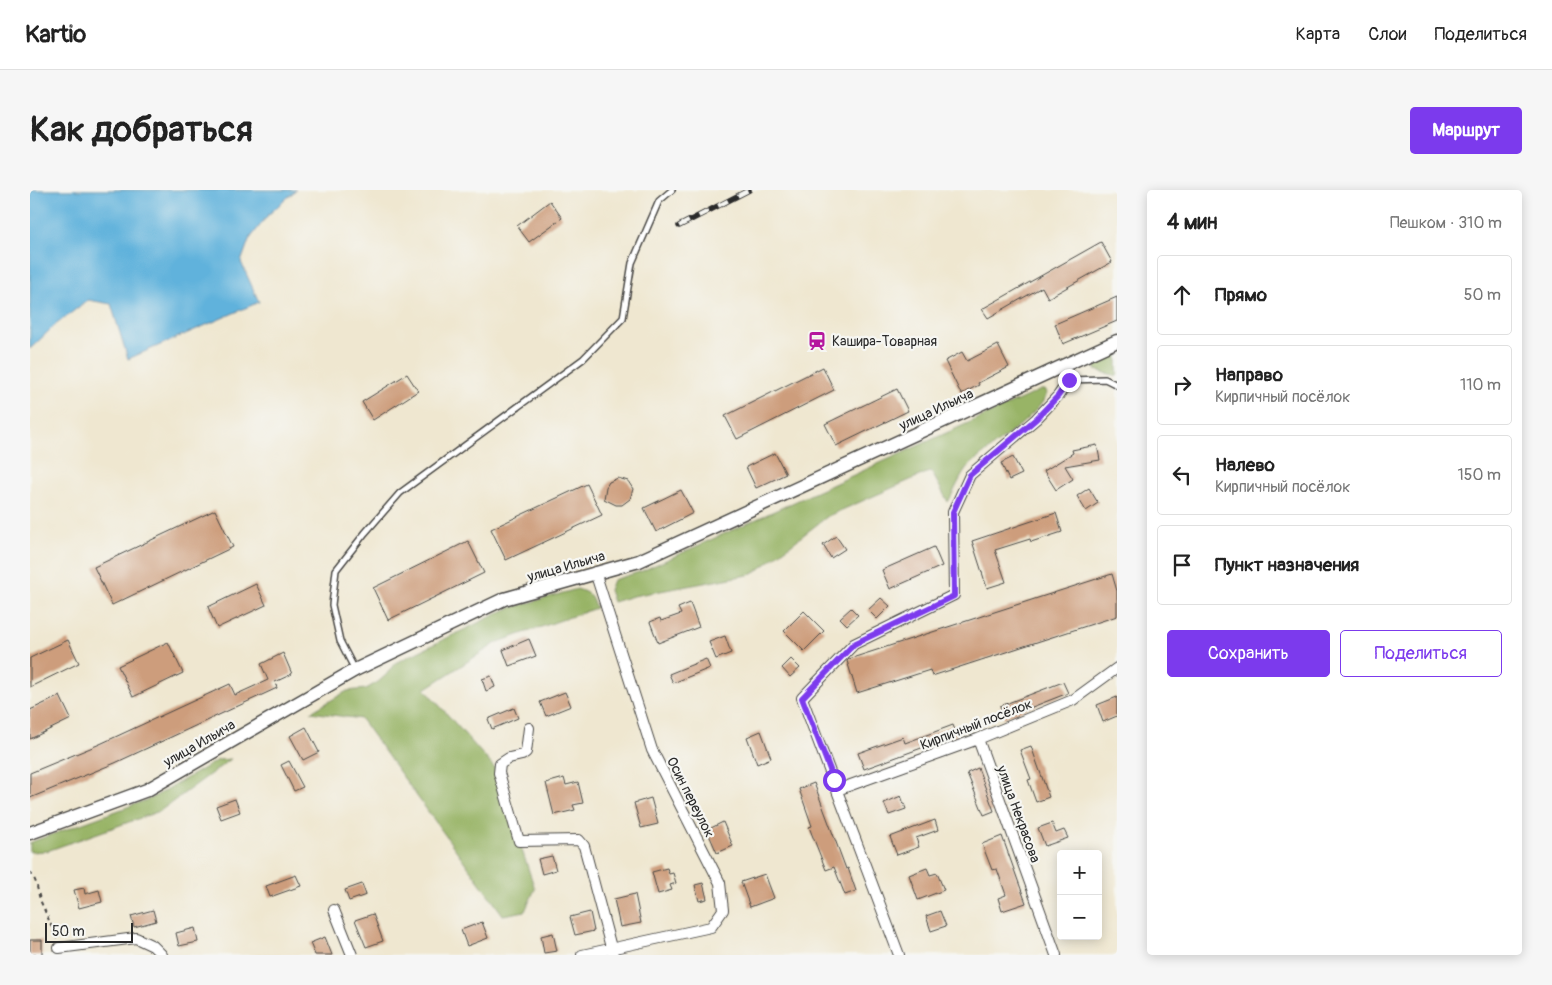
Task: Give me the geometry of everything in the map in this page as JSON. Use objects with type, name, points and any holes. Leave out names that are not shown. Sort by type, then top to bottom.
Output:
[{"type":"street","name":"улица Ильича","points":[[30,832],[146,790],[355,670],[504,599],[594,572],[639,561],[1117,342]]},
{"type":"street","points":[[899,955],[802,698],[854,644],[954,596],[953,512],[970,475],[1036,419],[1058,396],[1069,380],[1064,367]]},
{"type":"street","name":"Осин переулок","points":[[582,955],[612,952],[711,927],[723,910],[720,883],[652,750],[594,572]]},
{"type":"street","name":"Кирпичный посёлок","points":[[837,790],[978,739],[1073,700],[1117,668]]},
{"type":"street","points":[[529,728],[526,752],[509,758],[500,764],[500,773],[519,841],[579,840],[584,846],[612,952]]},
{"type":"street","name":"улица Некрасова","points":[[978,739],[1056,955]]},
{"type":"street","points":[[334,910],[352,955]]},
{"type":"street","points":[[59,948],[136,938],[153,946],[162,955]]},
{"type":"lane","points":[[355,670],[340,641],[332,605],[336,570],[400,493],[583,359],[623,318],[632,263],[659,201],[672,190]]},
{"type":"lane","points":[[1069,380],[1105,379],[1117,385]]},
{"type":"path","points":[[30,872],[36,880],[40,900],[50,921],[59,948]]},
{"type":"green space","points":[[1117,351],[1117,376],[1095,370],[1096,362]]},
{"type":"green space","points":[[1041,390],[1045,390],[1047,393],[1043,402],[1025,421],[966,469],[948,502],[931,471],[828,516],[753,574],[633,596],[613,602],[609,590],[613,580],[642,571]]},
{"type":"green space","points":[[577,589],[590,596],[596,608],[498,642],[425,689],[499,773],[535,889],[525,911],[503,915],[361,719],[311,712],[347,691],[366,689],[386,675],[395,663],[507,609]]},
{"type":"green space","points":[[231,759],[160,811],[47,851],[30,852],[30,843],[34,841],[152,798],[218,760]]},
{"type":"water","points":[[30,190],[296,190],[268,215],[249,240],[241,262],[259,302],[128,359],[111,304],[88,300],[54,326],[30,349]]},
{"type":"building","points":[[550,201],[562,218],[529,242],[517,226]]},
{"type":"building","points":[[1101,242],[1112,262],[1048,298],[1042,287],[988,318],[982,309]]},
{"type":"building","points":[[1117,297],[1117,321],[1063,344],[1055,324]]},
{"type":"building","points":[[998,345],[1009,367],[961,394],[945,361],[962,352],[967,361]]},
{"type":"building","points":[[823,367],[834,390],[737,439],[725,416]]},
{"type":"building","points":[[407,374],[418,391],[373,420],[362,402]]},
{"type":"building","points":[[897,389],[908,411],[836,446],[825,424]]},
{"type":"building","points":[[1097,445],[1100,460],[1065,466],[1073,479],[1056,490],[1044,471],[1073,453],[1072,450]]},
{"type":"building","points":[[775,453],[786,474],[756,488],[746,467]]},
{"type":"building","points":[[1013,457],[1022,474],[1009,480],[1001,463]]},
{"type":"building","points":[[618,478],[628,481],[633,489],[630,499],[622,505],[616,505],[604,499],[609,482]]},
{"type":"building","points":[[587,484],[602,515],[506,560],[491,529]]},
{"type":"building","points":[[1089,488],[1098,503],[1086,511],[1077,496]]},
{"type":"building","points":[[681,490],[693,513],[656,532],[644,508]]},
{"type":"building","points":[[215,510],[233,547],[112,605],[94,567]]},
{"type":"building","points":[[1056,513],[1062,532],[1031,542],[1030,539],[995,550],[1006,582],[987,588],[972,541]]},
{"type":"building","points":[[836,536],[845,549],[831,558],[823,545]]},
{"type":"building","points":[[468,541],[484,573],[388,620],[373,588]]},
{"type":"building","points":[[934,547],[942,566],[890,589],[882,570]]},
{"type":"building","points":[[1112,574],[1117,591],[1117,616],[932,676],[930,670],[857,693],[847,661],[849,659]]},
{"type":"building","points":[[256,584],[266,605],[217,628],[208,607]]},
{"type":"building","points":[[881,598],[890,606],[877,619],[868,610]]},
{"type":"building","points":[[690,603],[699,627],[658,643],[650,622],[660,618],[661,621],[681,614],[678,608]]},
{"type":"building","points":[[851,608],[858,615],[847,625],[840,618]]},
{"type":"building","points":[[804,611],[824,631],[804,651],[784,631]]},
{"type":"building","points":[[725,636],[731,653],[716,659],[709,642]]},
{"type":"building","points":[[529,639],[536,656],[509,666],[503,650]]},
{"type":"building","points":[[68,640],[79,663],[30,687],[30,658]]},
{"type":"building","points":[[168,642],[183,673],[133,697],[118,666]]},
{"type":"building","points":[[283,653],[292,674],[275,682],[277,688],[115,763],[30,798],[30,773],[100,744],[230,684],[235,695],[268,680],[261,664]]},
{"type":"building","points":[[706,659],[710,668],[673,683],[669,674]]},
{"type":"building","points":[[791,659],[800,668],[790,677],[782,668]]},
{"type":"building","points":[[491,676],[495,687],[486,691],[482,679]]},
{"type":"building","points":[[1063,682],[1068,693],[1004,718],[1000,706]]},
{"type":"building","points":[[565,692],[571,706],[546,716],[540,702]]},
{"type":"building","points":[[60,696],[71,719],[30,739],[30,710]]},
{"type":"building","points":[[1117,697],[1117,716],[1103,722],[1097,705]]},
{"type":"building","points":[[514,708],[518,718],[492,729],[488,719]]},
{"type":"building","points":[[953,725],[957,735],[864,769],[858,753],[903,737],[905,743]]},
{"type":"building","points":[[306,727],[319,752],[303,760],[290,736]]},
{"type":"building","points":[[761,731],[771,758],[757,764],[747,737]]},
{"type":"building","points":[[1031,746],[1049,797],[1036,802],[1028,780],[1031,779],[1020,750]]},
{"type":"building","points":[[289,761],[303,787],[294,791],[281,765]]},
{"type":"building","points":[[978,768],[994,811],[984,815],[967,773]]},
{"type":"building","points":[[564,778],[566,785],[578,782],[583,803],[573,805],[575,810],[554,815],[546,783]]},
{"type":"building","points":[[814,783],[856,891],[845,895],[834,867],[826,870],[809,827],[812,826],[799,789]]},
{"type":"building","points":[[901,796],[906,809],[889,815],[884,803]]},
{"type":"building","points":[[651,798],[658,824],[641,828],[634,803]]},
{"type":"building","points":[[235,799],[240,812],[221,819],[216,806]]},
{"type":"building","points":[[935,820],[938,830],[916,838],[919,847],[897,855],[890,837]]},
{"type":"building","points":[[723,822],[733,846],[717,853],[707,830]]},
{"type":"building","points":[[1052,823],[1056,833],[1064,830],[1068,838],[1045,846],[1038,828]]},
{"type":"building","points":[[1002,836],[1026,903],[1002,911],[998,898],[1006,895],[997,869],[992,870],[982,844]]},
{"type":"building","points":[[552,856],[556,870],[542,874],[538,859]]},
{"type":"building","points":[[667,868],[669,874],[673,873],[676,883],[670,885],[672,890],[658,894],[652,872]]},
{"type":"building","points":[[927,868],[930,875],[937,873],[944,890],[918,900],[909,875]]},
{"type":"building","points":[[765,874],[774,898],[750,907],[741,882]]},
{"type":"building","points":[[296,875],[301,886],[270,897],[266,886]]},
{"type":"building","points":[[703,883],[707,899],[699,901],[695,885]]},
{"type":"building","points":[[362,884],[366,895],[349,901],[345,890]]},
{"type":"building","points":[[84,888],[85,894],[99,890],[102,902],[79,908],[74,890]]},
{"type":"building","points":[[635,894],[641,923],[620,927],[614,899]]},
{"type":"building","points":[[153,910],[156,921],[134,927],[131,916]]},
{"type":"building","points":[[940,911],[946,926],[931,931],[926,916]]},
{"type":"building","points":[[590,912],[594,931],[575,935],[570,917]]},
{"type":"building","points":[[373,914],[383,941],[366,947],[355,920]]},
{"type":"building","points":[[482,922],[488,938],[467,946],[461,930]]},
{"type":"building","points":[[195,928],[198,942],[179,946],[176,933]]},
{"type":"building","points":[[553,933],[557,951],[544,953],[541,936]]},
{"type":"building","points":[[325,937],[332,955],[315,955],[310,943]]},
{"type":"building","points":[[30,940],[42,940],[42,955],[30,955]]},
{"type":"railway","points":[[679,226],[749,190]]},
{"type":"place","name":"Кашира-Товарная","points":[[817,341]]},
{"type":"route","points":[[834,780],[802,698],[854,644],[954,596],[953,512],[970,475],[1036,419],[1058,396],[1069,380]]}]
